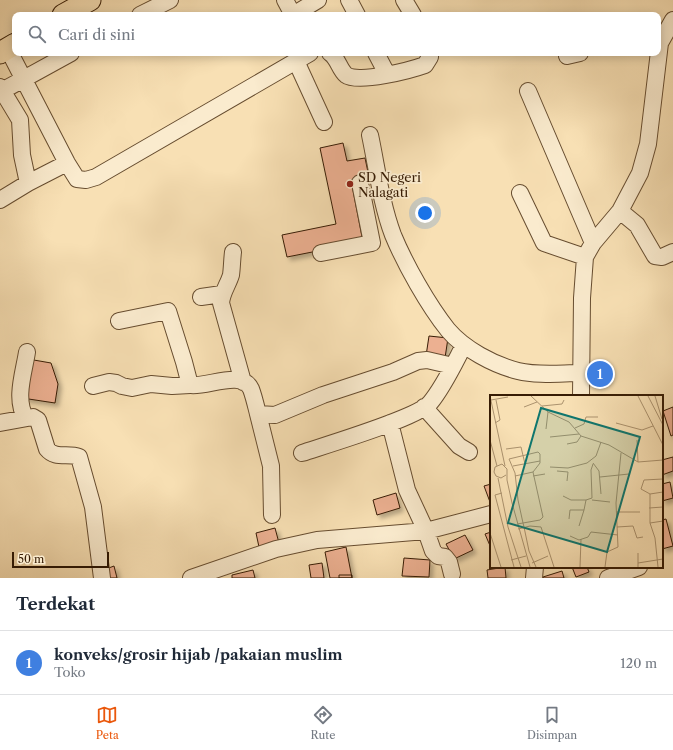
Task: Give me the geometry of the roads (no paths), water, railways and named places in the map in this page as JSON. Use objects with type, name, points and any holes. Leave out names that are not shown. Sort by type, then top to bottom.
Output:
[{"type":"main road","points":[[68,12],[90,0]]},
{"type":"street","points":[[146,12],[170,0]]},
{"type":"street","points":[[285,0],[291,12]]},
{"type":"street","points":[[298,12],[318,0]]},
{"type":"street","points":[[350,0],[356,12]]},
{"type":"street","points":[[404,0],[411,12]]},
{"type":"street","points":[[661,39],[673,20]]},
{"type":"street","points":[[13,56],[77,179],[86,180],[96,177],[303,57],[324,122]]},
{"type":"street","points":[[28,183],[22,155],[20,120],[1,90],[65,56]]},
{"type":"street","points":[[333,56],[345,74],[350,77],[374,77],[425,65],[430,56]]},
{"type":"street","points":[[378,56],[387,74]]},
{"type":"street","points":[[581,395],[582,284],[585,257],[593,243],[620,211],[640,173],[648,144],[657,56]]},
{"type":"street","points":[[528,90],[593,243]]},
{"type":"street","points":[[20,120],[40,109]]},
{"type":"street","points":[[370,135],[383,197],[393,235],[420,287],[448,330],[464,345],[500,366],[519,372],[536,374],[581,373]]},
{"type":"street","points":[[0,200],[67,162]]},
{"type":"street","points":[[360,183],[372,243]]},
{"type":"street","points":[[520,193],[544,243],[585,257]]},
{"type":"street","points":[[620,211],[637,225],[655,256],[662,257],[673,252]]},
{"type":"street","points":[[321,253],[372,243],[393,235]]},
{"type":"street","points":[[233,252],[231,275],[227,287],[222,294],[221,302],[243,382]]},
{"type":"street","points":[[201,297],[222,294]]},
{"type":"street","points":[[119,321],[168,312],[190,385]]},
{"type":"street","points":[[302,453],[390,423],[424,407],[429,403],[453,366],[464,345]]},
{"type":"street","points":[[26,418],[22,412],[20,400],[27,352]]},
{"type":"street","points":[[258,414],[275,415],[323,395],[393,372],[418,361],[427,360],[453,366]]},
{"type":"street","points":[[93,386],[108,382],[132,388],[151,384],[172,386],[190,385],[198,387],[231,379],[243,382],[251,389],[271,466],[272,515]]},
{"type":"street","points":[[424,407],[459,446],[469,452]]},
{"type":"street","points":[[0,423],[33,417],[38,420],[47,449],[50,453],[76,456],[82,461],[93,507],[102,578]]},
{"type":"street","points":[[390,423],[407,490],[426,531],[428,542],[438,556],[445,557],[450,562],[452,574]]},
{"type":"street","points":[[191,578],[229,572],[276,549],[317,540],[426,531],[490,514]]},
{"type":"street","points":[[534,578],[535,568]]},
{"type":"street","points":[[608,578],[637,568]]},
{"type":"place","name":"SD Negeri Nalagati","points":[[350,184]]},
{"type":"place","name":"konveks/grosir hijab /pakaian muslim","points":[[600,374]]}]
